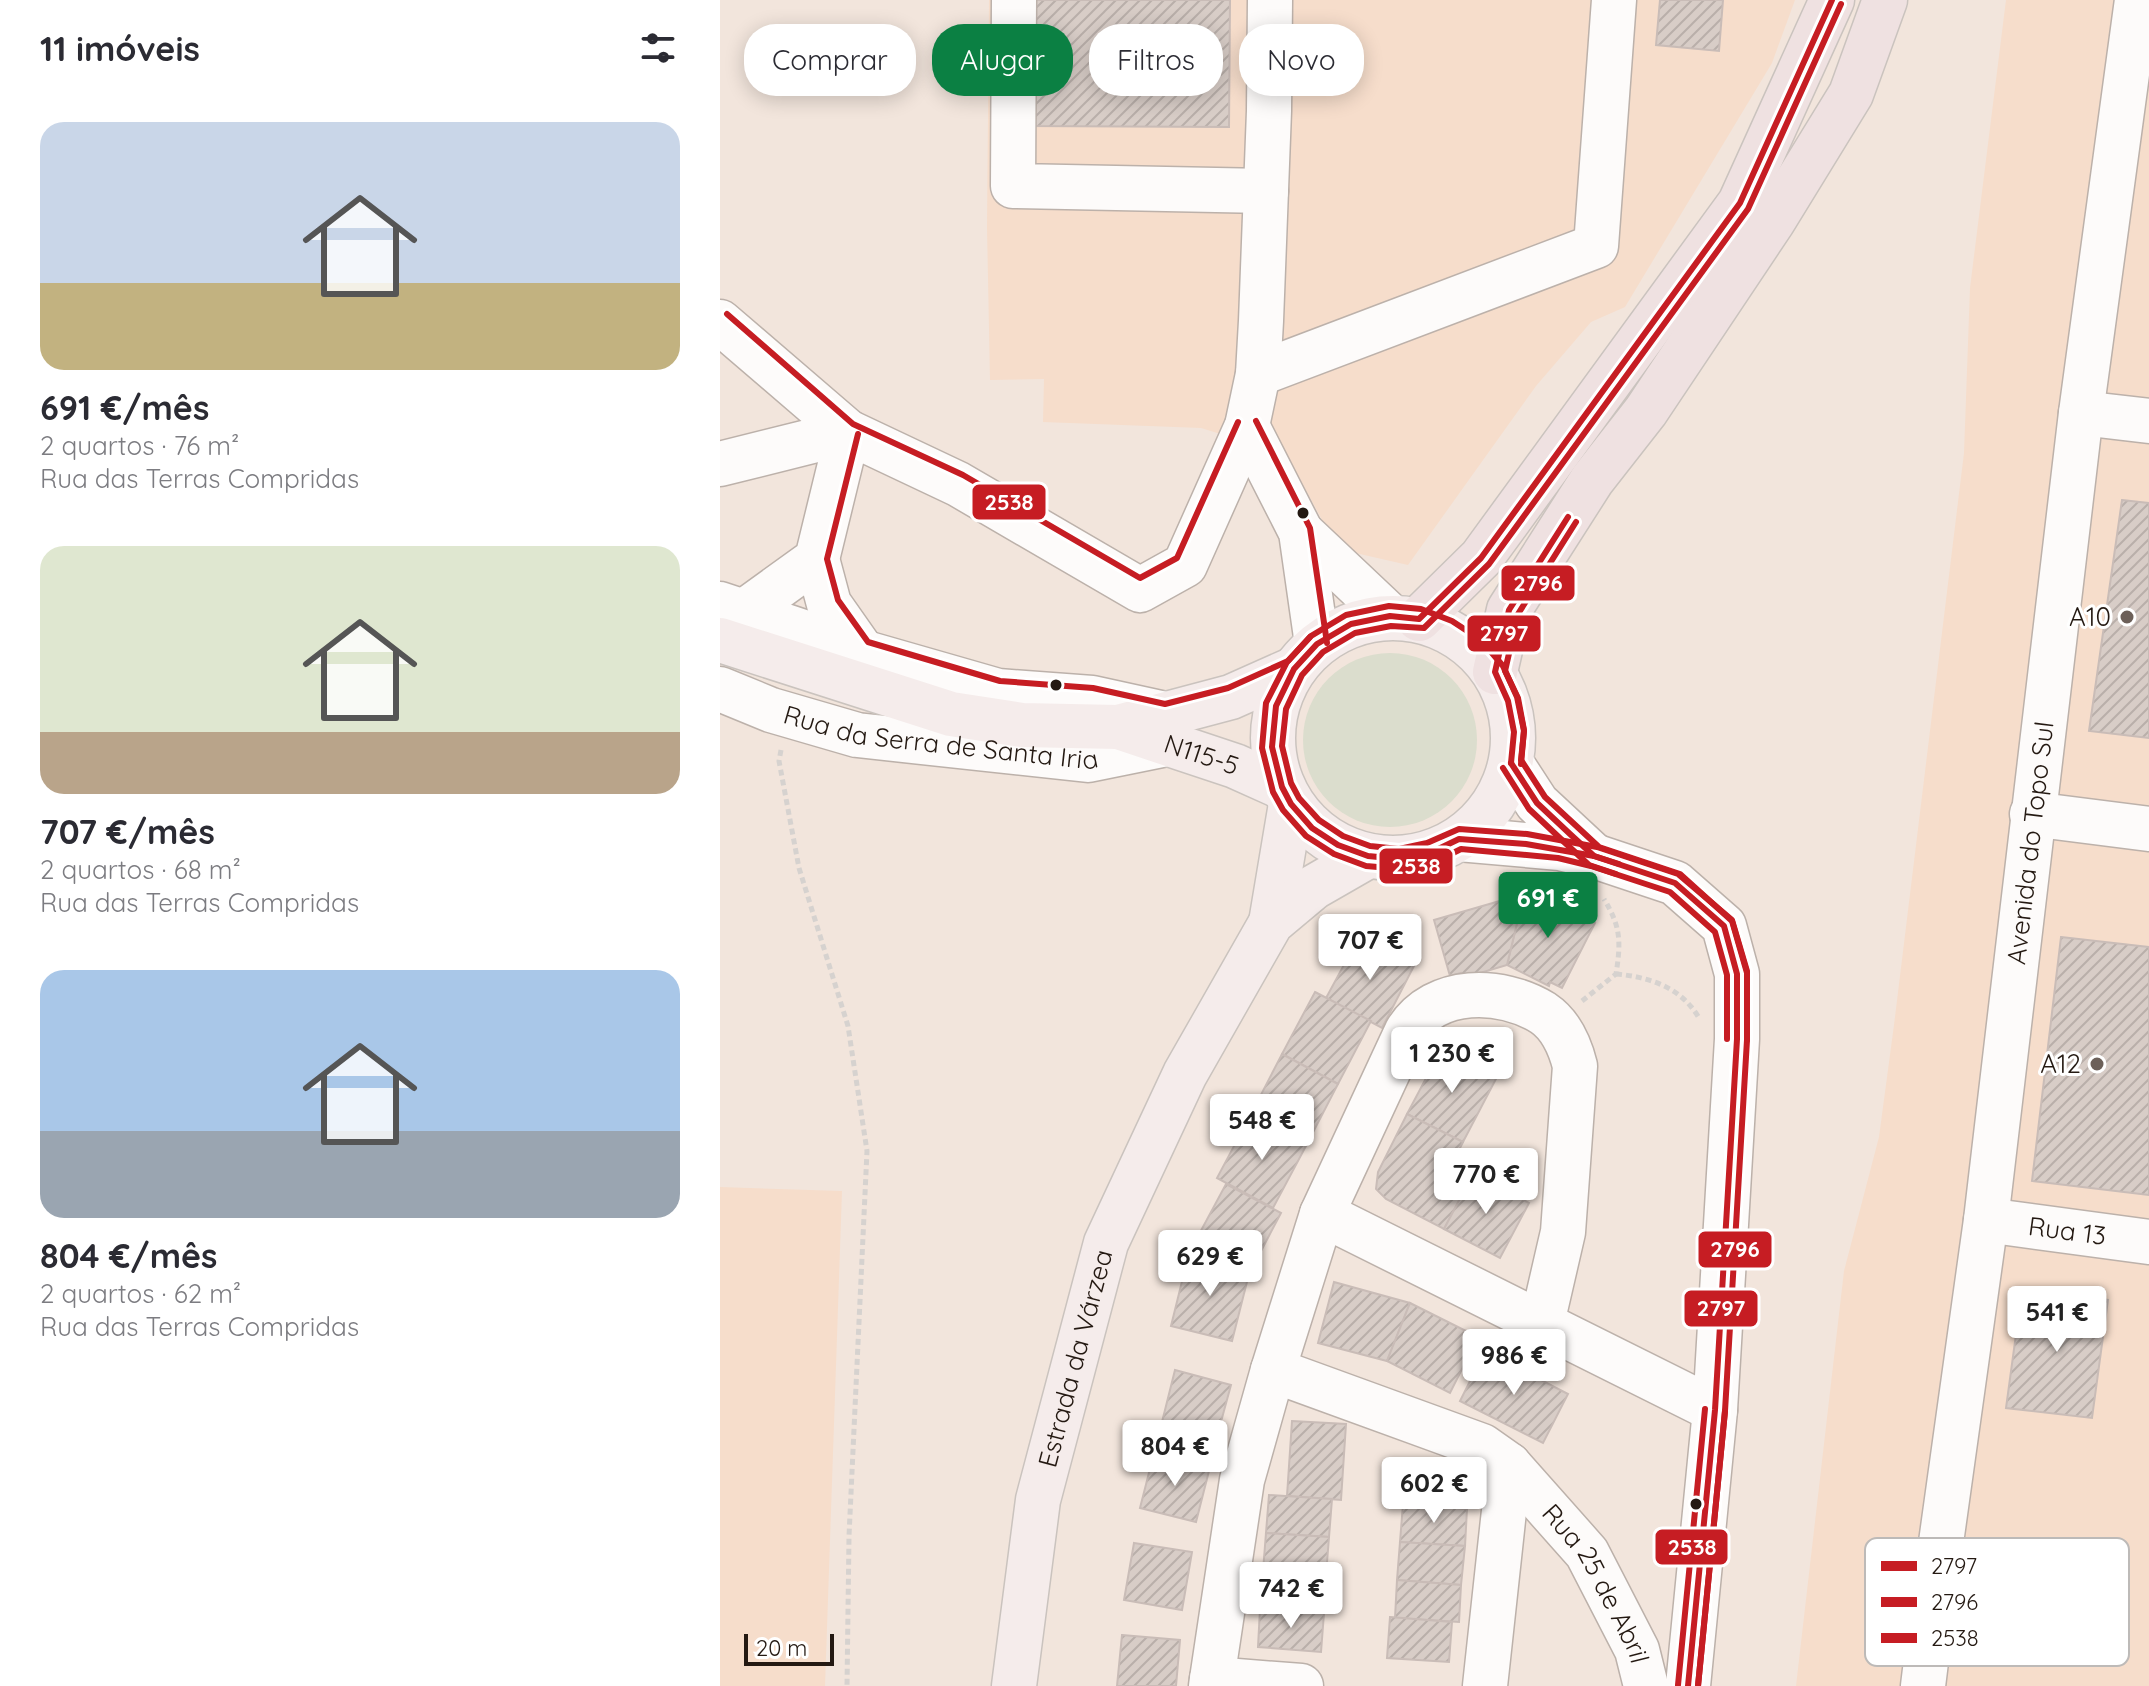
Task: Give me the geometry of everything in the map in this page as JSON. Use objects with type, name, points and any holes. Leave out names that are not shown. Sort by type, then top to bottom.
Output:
[{"type":"highway","points":[[1404,618],[1481,558],[1740,203],[1832,0]]},
{"type":"highway","points":[[1773,221],[1842,65],[1866,0]]},
{"type":"highway","points":[[1495,672],[1509,610],[1592,480],[1646,411],[1773,221],[1851,94],[1885,0]]},
{"type":"main road","points":[[728,618],[951,714],[1022,725],[1166,729],[1305,656],[1351,624],[1404,618],[1449,630],[1475,648],[1495,672],[1508,701],[1514,732],[1511,763],[1500,793],[1482,819],[1459,839],[1430,853],[1399,859],[1368,856],[1338,845],[1312,828],[1287,795],[1272,747],[1276,706],[1305,656]]},
{"type":"main road","name":"N115-5","points":[[1166,729],[1287,795]]},
{"type":"main road","name":"Estrada da Várzea","points":[[1271,923],[1287,795]]},
{"type":"main road","name":"Estrada da Várzea","points":[[1014,1686],[1038,1500],[1106,1243],[1185,1074],[1271,923],[1314,887],[1368,856]]},
{"type":"street","points":[[1014,0],[1013,186],[1266,191]]},
{"type":"street","points":[[720,322],[848,432],[958,484],[1140,590],[1185,565],[1247,426],[1258,374],[1270,0]]},
{"type":"street","points":[[1258,374],[1596,246],[1614,0]]},
{"type":"street","name":"Avenida do Topo Sul","points":[[1943,1538],[1986,1220],[2081,413],[2137,0]]},
{"type":"street","points":[[2081,413],[2149,421]]},
{"type":"street","points":[[1247,426],[1301,532],[1404,618]]},
{"type":"street","points":[[720,464],[848,432]]},
{"type":"street","points":[[848,432],[817,559],[829,604],[862,651]]},
{"type":"street","points":[[1301,532],[1305,656]]},
{"type":"street","points":[[728,618],[817,559]]},
{"type":"street","name":"Rua da Serra de Santa Iria","points":[[728,618],[862,651],[998,691],[1092,698],[1166,729]]},
{"type":"street","name":"Rua da Serra de Santa Iria","points":[[720,689],[789,715],[857,735],[1088,760],[1166,729]]},
{"type":"street","points":[[1511,763],[1537,803],[1594,856]]},
{"type":"street","points":[[2032,814],[2149,829]]},
{"type":"street","points":[[1459,839],[1537,846],[1594,856],[1675,883],[1724,926],[1737,974],[1737,1039],[1715,1410],[1688,1686]]},
{"type":"street","points":[[1301,1686],[1212,1682],[1242,1480],[1322,1214],[1407,1031],[1424,1011],[1437,1003],[1461,996],[1503,997],[1544,1014],[1566,1038],[1575,1066],[1563,1232],[1542,1323]]},
{"type":"street","points":[[1322,1214],[1715,1410]]},
{"type":"street","name":"Rua 13","points":[[1986,1220],[2149,1242]]},
{"type":"street","name":"Rua 25 de Abril","points":[[1273,1370],[1482,1446],[1509,1465],[1587,1553],[1637,1650],[1646,1686]]},
{"type":"street","points":[[1485,1686],[1509,1465]]},
{"type":"street","name":"Avenida do Topo Sul","points":[[1923,1686],[1926,1666]]},
{"type":"path","points":[[789,715],[779,761],[799,868],[848,1026],[867,1151],[849,1536],[847,1686]]},
{"type":"path","points":[[1554,1025],[1616,974],[1621,943],[1614,916],[1598,887],[1594,856]]},
{"type":"path","points":[[1616,974],[1642,976],[1677,992],[1700,1020]]},
{"type":"shaded area","points":[[989,0],[1795,0],[1772,63],[1625,307],[1591,322],[1536,386],[1408,565],[1338,549],[1286,454],[1201,428],[1043,422],[1044,379],[990,380],[988,96],[1073,96],[1073,24],[989,24]]},
{"type":"shaded area","points":[[2006,0],[2149,0],[2149,1686],[1796,1686],[1844,1271],[1879,1137],[1894,1025],[1964,453],[1970,288]]},
{"type":"shaded area","points":[[720,1187],[842,1191],[825,1686],[720,1686]]},
{"type":"green space","points":[[1390,653],[1423,660],[1451,679],[1470,707],[1477,740],[1470,773],[1451,801],[1423,820],[1390,827],[1357,820],[1329,801],[1310,773],[1303,740],[1310,707],[1329,679],[1357,660]]},
{"type":"building","points":[[1025,0],[1230,0],[1229,127],[1024,126],[1024,96],[1073,96],[1073,24],[1025,24]]},
{"type":"building","points":[[1660,0],[1723,0],[1719,51],[1656,45]]},
{"type":"building","name":"A10","points":[[2122,500],[2149,503],[2149,738],[2089,731]]},
{"type":"building","points":[[1533,891],[1595,923],[1562,988],[1550,982],[1549,986],[1507,965],[1524,894]]},
{"type":"building","points":[[1524,894],[1507,965],[1463,978],[1461,973],[1450,976],[1434,920]]},
{"type":"building","points":[[1359,937],[1414,966],[1382,1028],[1326,998]]},
{"type":"building","name":"A12","points":[[2061,937],[2149,947],[2149,1195],[2032,1181]]},
{"type":"building","points":[[1315,992],[1371,1021],[1338,1084],[1282,1054]]},
{"type":"building","points":[[1442,1048],[1497,1077],[1463,1142],[1407,1114]]},
{"type":"building","points":[[1282,1054],[1338,1084],[1306,1146],[1250,1116]]},
{"type":"building","points":[[1407,1114],[1463,1142],[1456,1156],[1461,1168],[1473,1174],[1444,1229],[1386,1199],[1376,1189],[1378,1172]]},
{"type":"building","points":[[1250,1116],[1306,1146],[1273,1208],[1217,1178]]},
{"type":"building","points":[[1473,1174],[1529,1203],[1500,1258],[1444,1229]]},
{"type":"building","points":[[1226,1184],[1281,1213],[1249,1274],[1189,1253]]},
{"type":"building","points":[[1189,1253],[1249,1274],[1232,1341],[1171,1326]]},
{"type":"building","points":[[1334,1282],[1410,1303],[1387,1361],[1318,1343]]},
{"type":"building","points":[[2022,1290],[2108,1300],[2092,1418],[2006,1408]]},
{"type":"building","points":[[1410,1303],[1478,1337],[1450,1393],[1387,1361]]},
{"type":"building","points":[[1485,1351],[1568,1394],[1543,1443],[1460,1401]]},
{"type":"building","points":[[1175,1370],[1231,1385],[1216,1440],[1161,1426]]},
{"type":"building","points":[[1292,1421],[1346,1424],[1341,1500],[1287,1496]]},
{"type":"building","points":[[1154,1453],[1210,1467],[1196,1522],[1140,1508]]},
{"type":"building","points":[[1392,1465],[1456,1469],[1453,1507],[1390,1503]]},
{"type":"building","points":[[1269,1495],[1332,1499],[1329,1537],[1266,1533]]},
{"type":"building","points":[[1403,1504],[1467,1509],[1465,1546],[1400,1542]]},
{"type":"building","points":[[1266,1533],[1329,1537],[1326,1575],[1263,1571]]},
{"type":"building","points":[[1400,1542],[1465,1546],[1461,1585],[1397,1580]]},
{"type":"building","points":[[1134,1543],[1192,1552],[1182,1610],[1124,1600]]},
{"type":"building","points":[[1263,1571],[1326,1575],[1324,1613],[1260,1609]]},
{"type":"building","points":[[1397,1580],[1461,1585],[1459,1622],[1395,1618]]},
{"type":"building","points":[[1260,1609],[1324,1613],[1321,1652],[1258,1647]]},
{"type":"building","points":[[1390,1617],[1452,1622],[1449,1662],[1387,1658]]},
{"type":"building","points":[[1122,1635],[1180,1640],[1176,1686],[1117,1686]]},
{"type":"transit line","name":"2797","points":[[1688,1686],[1715,1410],[1737,1039],[1737,974],[1724,926],[1675,883],[1594,856],[1526,844],[1459,839],[1430,853],[1399,859],[1368,856],[1338,845],[1312,828],[1291,804],[1282,787],[1272,747],[1276,706],[1294,669],[1317,644],[1351,624],[1390,616],[1419,619],[1481,558],[1740,203],[1832,0]]},
{"type":"transit line","name":"2796","points":[[1698,1686],[1725,1411],[1747,1040],[1747,971],[1732,920],[1678,874],[1597,847],[1527,834],[1459,829],[1427,843],[1399,849],[1370,846],[1343,836],[1319,820],[1299,798],[1291,783],[1282,746],[1286,709],[1302,675],[1323,652],[1355,633],[1391,626],[1424,628],[1489,564],[1748,209],[1841,4]]},
{"type":"transit line","name":"2538","points":[[727,314],[853,424],[963,475],[1140,578],[1177,558],[1238,422]]},
{"type":"transit line","name":"2538","points":[[1256,421],[1310,528],[1327,643]]},
{"type":"transit line","name":"2538","points":[[858,434],[827,559],[838,600],[868,642],[1000,681],[1093,688],[1165,704],[1228,688],[1288,661],[1310,637]]},
{"type":"transit line","name":"2797","points":[[1511,763],[1514,732],[1508,701],[1495,672],[1509,610],[1568,517]]},
{"type":"transit line","name":"2796","points":[[1521,764],[1524,730],[1518,698],[1505,671],[1518,614],[1576,522]]},
{"type":"transit line","name":"2538","points":[[1727,1039],[1727,975],[1715,932],[1670,892],[1558,858],[1461,849],[1433,863],[1401,869],[1366,866],[1334,854],[1306,836],[1283,810],[1273,792],[1262,748],[1266,703],[1287,662],[1311,636],[1346,615],[1389,606],[1421,609],[1452,621],[1481,640],[1503,666],[1517,697],[1524,731],[1521,760],[1545,797],[1599,847],[1680,874],[1732,921],[1747,973],[1747,1040]]},
{"type":"transit line","name":"2797","points":[[1511,763],[1537,803],[1570,834],[1594,856],[1619,864]]},
{"type":"transit line","name":"2796","points":[[1503,768],[1529,809],[1563,841],[1589,865],[1616,874]]},
{"type":"transit line","name":"2538","points":[[1678,1685],[1705,1409]]},
{"type":"transit line","name":"2538","points":[[1698,1686],[1725,1411]]},
{"type":"place","name":"A10","points":[[2127,617]]},
{"type":"place","name":"A12","points":[[2097,1064]]}]
